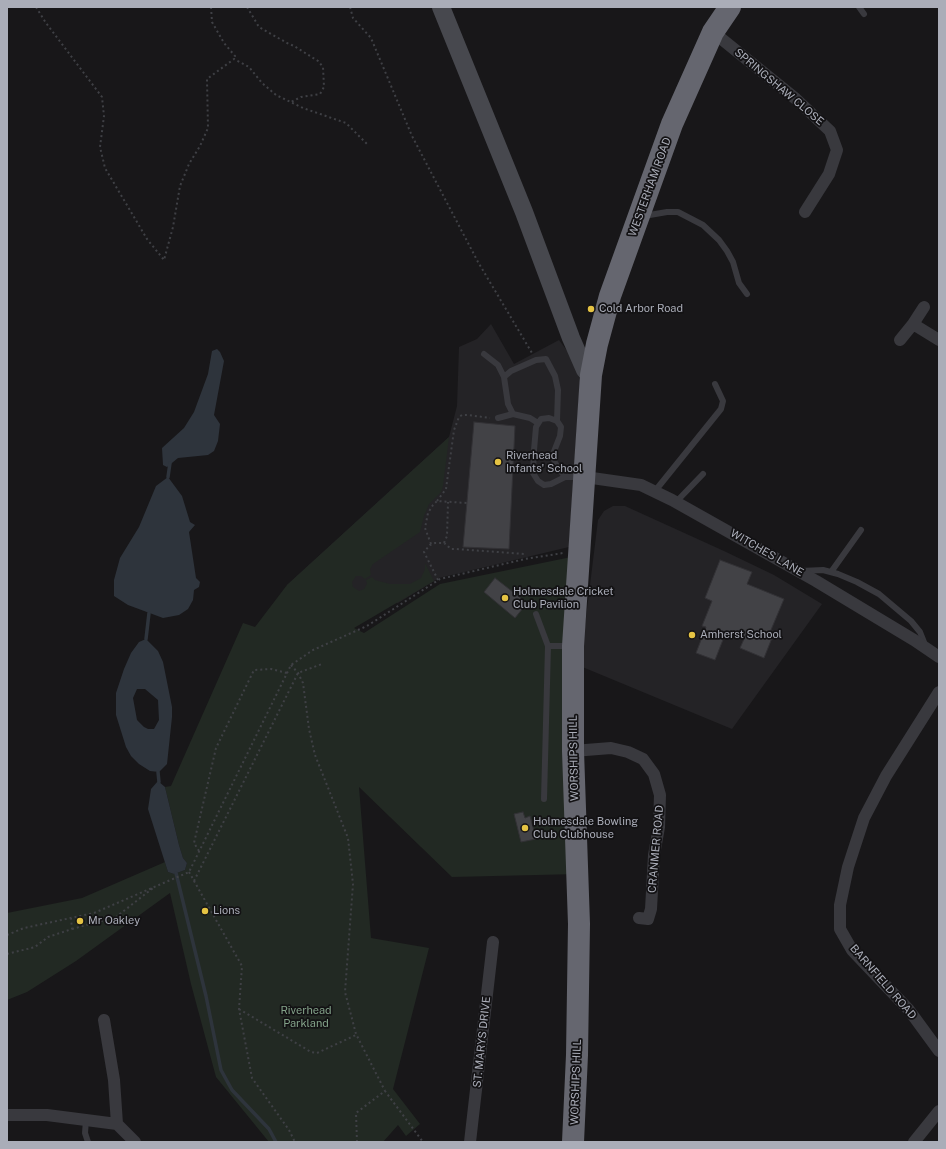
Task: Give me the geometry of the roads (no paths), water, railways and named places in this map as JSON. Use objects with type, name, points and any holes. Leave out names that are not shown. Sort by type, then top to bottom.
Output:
[{"type":"highway","name":"WESTERHAM ROAD","points":[[591,375],[597,344],[610,296],[672,124],[713,32],[730,7]]},
{"type":"highway","name":"WORSHIPS HILL","points":[[573,1142],[577,1055],[579,924],[573,751],[573,646],[581,514],[575,477],[591,375]]},
{"type":"main road","points":[[441,7],[524,212],[571,338],[585,370],[591,375]]},
{"type":"street","name":"SPRINGSHAW CLOSE","points":[[713,32],[796,99],[830,131],[837,150],[829,174],[805,212]]},
{"type":"street","points":[[900,340],[924,307]]},
{"type":"street","points":[[913,324],[939,340]]},
{"type":"street","name":"WITCHES LANE","points":[[575,477],[641,485],[655,491],[724,528],[927,648],[939,657]]},
{"type":"street","name":"BARNFIELD ROAD","points":[[939,692],[886,776],[864,818],[848,867],[840,904],[840,929],[852,950],[909,1010],[939,1051]]},
{"type":"street","name":"CRANMER ROAD","points":[[573,751],[611,748],[628,752],[642,759],[654,774],[660,795],[659,826],[654,855],[651,909],[649,918]]},
{"type":"street","name":"ST. MARYS DRIVE","points":[[470,1142],[493,942]]},
{"type":"street","points":[[104,1020],[114,1080],[118,1124],[135,1142]]},
{"type":"street","points":[[914,1142],[939,1112]]},
{"type":"street","points":[[7,1115],[47,1115],[118,1124]]},
{"type":"lane","points":[[859,7],[864,14]]},
{"type":"lane","points":[[638,218],[667,212],[678,212],[703,225],[719,240],[727,251],[733,262],[738,283],[747,294]]},
{"type":"lane","points":[[484,354],[498,365],[504,377],[508,404],[513,414]]},
{"type":"lane","points":[[504,377],[511,371],[536,360],[546,359],[555,376],[558,390],[557,421],[561,427],[560,436],[553,454],[555,462],[575,477]]},
{"type":"lane","points":[[655,491],[721,409],[723,401],[714,384]]},
{"type":"lane","points":[[498,418],[513,414],[530,418],[538,423]]},
{"type":"lane","points":[[557,421],[549,418],[541,420],[538,423],[534,450],[533,473],[538,481],[544,484],[551,484],[575,477]]},
{"type":"lane","points":[[676,502],[703,474]]},
{"type":"lane","points":[[831,572],[860,530]]},
{"type":"lane","points":[[798,572],[823,570],[831,572],[857,582],[879,594],[917,627],[927,648]]},
{"type":"lane","points":[[536,614],[548,646],[544,799]]},
{"type":"lane","points":[[548,646],[573,646]]},
{"type":"lane","points":[[86,1120],[85,1133],[88,1142]]},
{"type":"waterway","points":[[168,477],[170,463]]},
{"type":"waterway","points":[[146,639],[149,613]]},
{"type":"waterway","points":[[158,772],[159,782]]},
{"type":"waterway","points":[[176,873],[206,996],[221,1070],[232,1090],[269,1129],[276,1142]]},
{"type":"place","name":"Cold Arbor Road","points":[[591,309]]},
{"type":"place","name":"Riverhead Infants' School","points":[[498,462]]},
{"type":"place","name":"Holmesdale Cricket Club Pavilion","points":[[505,598]]},
{"type":"place","name":"Amherst School","points":[[692,635]]},
{"type":"place","name":"Holmesdale Bowling Club Clubhouse","points":[[525,828]]},
{"type":"place","name":"Lions","points":[[205,911]]},
{"type":"place","name":"Mr Oakley","points":[[80,921]]},
{"type":"park label","name":"Riverhead Parkland","points":[[306,1017]]}]
